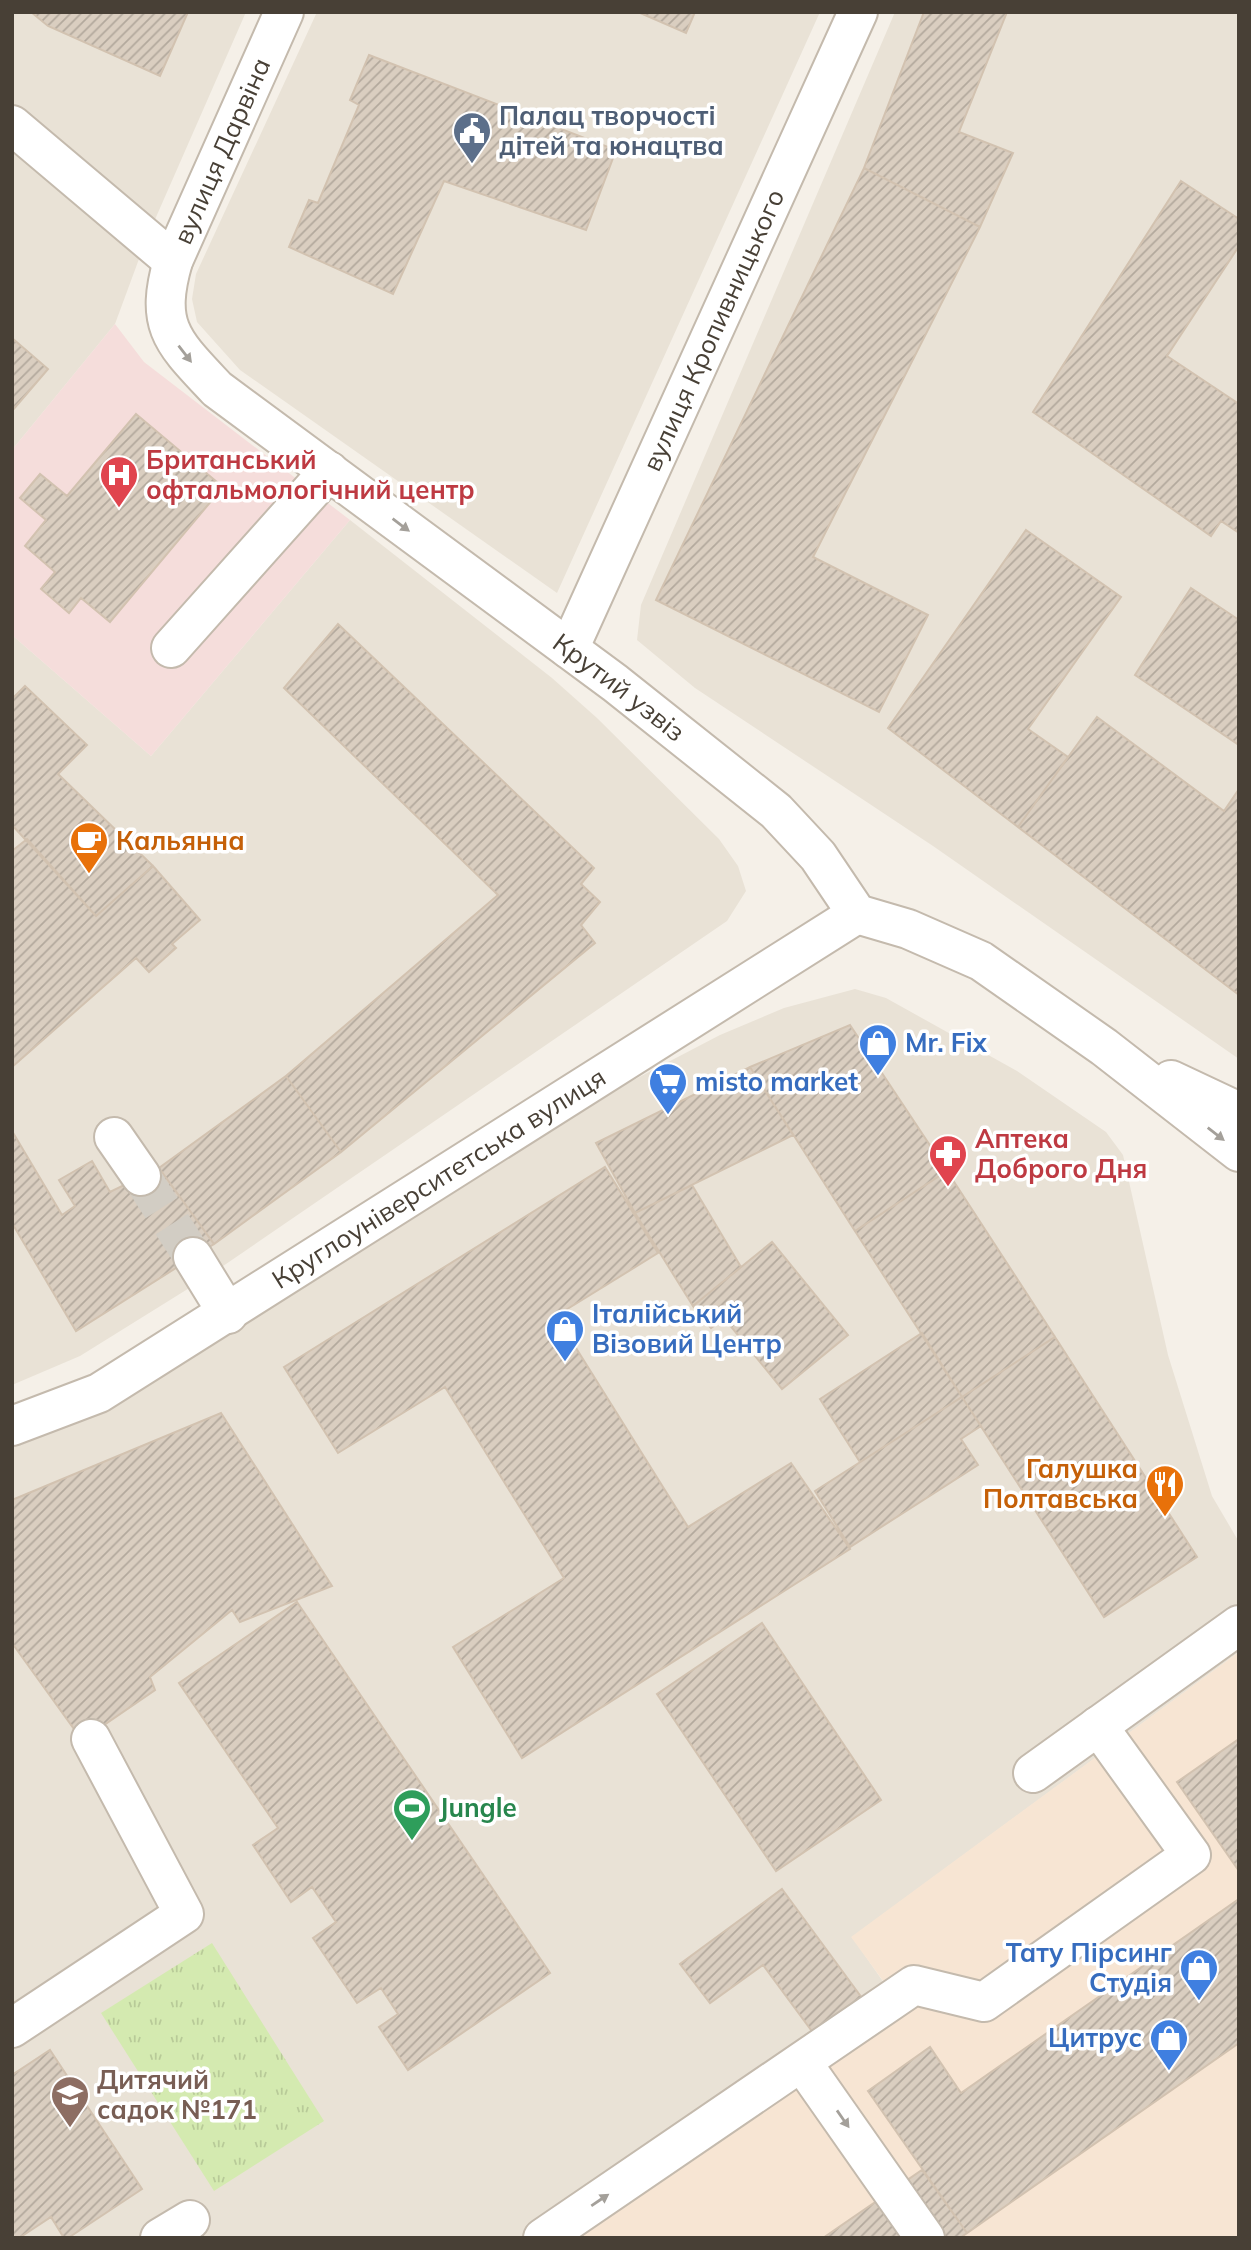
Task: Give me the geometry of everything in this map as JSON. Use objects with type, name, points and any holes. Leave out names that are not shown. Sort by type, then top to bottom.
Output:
[{"type":"street","name":"вулиця Дарвіна","points":[[168,276],[284,12]]},
{"type":"street","name":"вулиця Кропивницького","points":[[569,649],[858,12]]},
{"type":"street","points":[[12,125],[168,276]]},
{"type":"street","name":"Крутий узвіз","points":[[168,276],[166,324],[183,352],[216,389],[569,649],[776,811],[818,856],[857,914]]},
{"type":"street","points":[[171,648],[329,471]]},
{"type":"street","points":[[857,914],[908,929],[981,961],[1104,1047],[1239,1152]]},
{"type":"street","name":"Круглоуніверситетська вулиця","points":[[12,1426],[99,1393],[228,1314],[857,914]]},
{"type":"street","points":[[1104,1047],[1239,1112]]},
{"type":"street","points":[[114,1137],[141,1176]]},
{"type":"street","points":[[193,1257],[228,1314]]},
{"type":"street","points":[[1033,1773],[1239,1625]]},
{"type":"street","points":[[543,2238],[914,1985],[984,2002],[1191,1854],[1098,1726]]},
{"type":"street","points":[[12,2028],[184,1914],[91,1740]]},
{"type":"street","points":[[803,2063],[925,2238]]},
{"type":"shaded area","points":[[12,12],[246,12],[146,240],[115,324],[12,450]]},
{"type":"shaded area","points":[[317,12],[820,12],[557,593],[240,370],[197,322],[192,299],[196,274]]},
{"type":"shaded area","points":[[895,12],[1239,12],[1239,1059],[933,846],[695,688],[637,640],[641,605]]},
{"type":"shaded area","points":[[115,324],[144,362],[350,520],[151,756],[12,635],[12,450]]},
{"type":"shaded area","points":[[350,520],[552,678],[597,718],[719,839],[738,866],[746,891],[727,921],[207,1277],[80,1356],[12,1385],[12,635],[151,756]]},
{"type":"shaded area","points":[[855,989],[886,998],[1017,1071],[1106,1132],[1123,1155],[1168,1355],[1212,1496],[1239,1542],[1239,1652],[852,1937],[889,1990],[528,2238],[12,2238],[12,1440],[601,1097],[720,1035],[784,1008]]},
{"type":"shaded area","points":[[1239,1652],[1239,2238],[528,2238],[889,1989],[851,1937]]},
{"type":"green space","points":[[212,1943],[324,2121],[214,2191],[101,2013]]},
{"type":"building","points":[[31,12],[188,12],[160,76],[48,26]]},
{"type":"building","points":[[638,12],[695,12],[686,33]]},
{"type":"building","points":[[924,12],[1007,12],[959,132],[1013,153],[980,227],[864,168]]},
{"type":"building","name":"Палац творчості дітей та юнацтва","points":[[369,55],[616,150],[586,230],[444,181],[393,294],[289,247],[309,200],[318,203],[359,105],[350,100]]},
{"type":"building","points":[[864,168],[980,227],[813,557],[928,615],[879,712],[656,600]]},
{"type":"building","points":[[1181,181],[1239,219],[1239,246],[1167,356],[1239,404],[1239,533],[1221,521],[1211,536],[1033,412]]},
{"type":"building","points":[[12,338],[48,369],[12,411]]},
{"type":"building","name":"Британський офтальмологічний центр","points":[[136,414],[223,487],[110,622],[81,598],[69,613],[41,589],[55,572],[25,546],[46,520],[20,498],[40,474],[67,496]]},
{"type":"building","points":[[1026,530],[1121,597],[1028,729],[1068,757],[1018,827],[888,728]]},
{"type":"building","points":[[1191,588],[1239,620],[1239,745],[1135,675]]},
{"type":"building","points":[[338,624],[594,868],[581,884],[600,902],[581,925],[595,943],[341,1152],[286,1076],[498,895],[284,688]]},
{"type":"building","points":[[25,686],[87,745],[58,774],[153,866],[96,916],[12,825],[12,699]]},
{"type":"building","points":[[1097,717],[1224,811],[1239,789],[1239,995],[1018,827]]},
{"type":"building","points":[[27,839],[96,916],[153,866],[200,920],[172,944],[176,948],[149,972],[136,958],[12,1067],[12,851]]},
{"type":"building","points":[[850,1025],[947,1171],[855,1231],[750,1067]]},
{"type":"building","points":[[750,1067],[793,1135],[635,1213],[596,1143]]},
{"type":"building","points":[[286,1076],[341,1152],[214,1244],[159,1168]]},
{"type":"building","points":[[12,1131],[62,1215],[75,1206],[59,1180],[92,1161],[110,1192],[159,1168],[214,1244],[76,1331],[12,1223]]},
{"type":"building","points":[[605,1167],[658,1253],[556,1316],[688,1527],[791,1463],[850,1549],[522,1758],[453,1647],[564,1578],[445,1387],[338,1453],[284,1367]]},
{"type":"building","points":[[947,1171],[1055,1337],[962,1397],[855,1231]]},
{"type":"building","points":[[692,1185],[741,1267],[693,1306],[635,1213]]},
{"type":"building","points":[[772,1242],[848,1335],[782,1389],[724,1318],[711,1328],[693,1306]]},
{"type":"building","points":[[922,1333],[962,1397],[860,1462],[820,1399]]},
{"type":"building","points":[[1055,1337],[1197,1557],[1104,1617],[962,1397]]},
{"type":"building","points":[[962,1397],[981,1426],[961,1439],[978,1465],[850,1547],[815,1491]]},
{"type":"building","points":[[221,1413],[332,1586],[240,1622],[232,1610],[150,1677],[155,1690],[82,1740],[12,1643],[12,1500]]},
{"type":"building","points":[[297,1602],[550,1973],[408,2070],[379,2027],[398,2014],[381,1988],[357,2003],[313,1938],[336,1922],[312,1887],[291,1902],[253,1845],[278,1828],[179,1683]]},
{"type":"building","points":[[762,1623],[881,1800],[776,1871],[657,1694]]},
{"type":"building","points":[[1239,1739],[1239,1871],[1177,1782]]},
{"type":"building","points":[[782,1889],[862,1998],[814,2034],[763,1965],[710,2003],[680,1964]]},
{"type":"building","points":[[1239,1899],[1239,2043],[967,2233],[868,2091],[930,2047],[961,2093]]},
{"type":"building","points":[[50,2050],[142,2189],[68,2238],[64,2238],[51,2217],[19,2238],[12,2238],[12,2075]]},
{"type":"building","points":[[922,2170],[967,2233],[960,2238],[823,2238]]},
{"type":"tunnel","points":[[141,1176],[193,1257]]},
{"type":"place","name":"Палац творчості дітей та юнацтва","points":[[472,165]]},
{"type":"place","name":"Британський офтальмологічний центр","points":[[119,509]]},
{"type":"place","name":"Кальянна","points":[[89,875]]},
{"type":"place","name":"Mr. Fix","points":[[878,1077]]},
{"type":"place","name":"misto market","points":[[668,1116]]},
{"type":"place","name":"Аптека Доброго Дня","points":[[948,1188]]},
{"type":"place","name":"Італійський Візовий Центр","points":[[565,1363]]},
{"type":"place","name":"Галушка Полтавська","points":[[1165,1518]]},
{"type":"place","name":"Jungle","points":[[412,1842]]},
{"type":"place","name":"Тату Пірсинг Студія","points":[[1199,2002]]},
{"type":"place","name":"Цитрус","points":[[1169,2072]]},
{"type":"place","name":"Дитячий садок №171","points":[[70,2129]]}]
